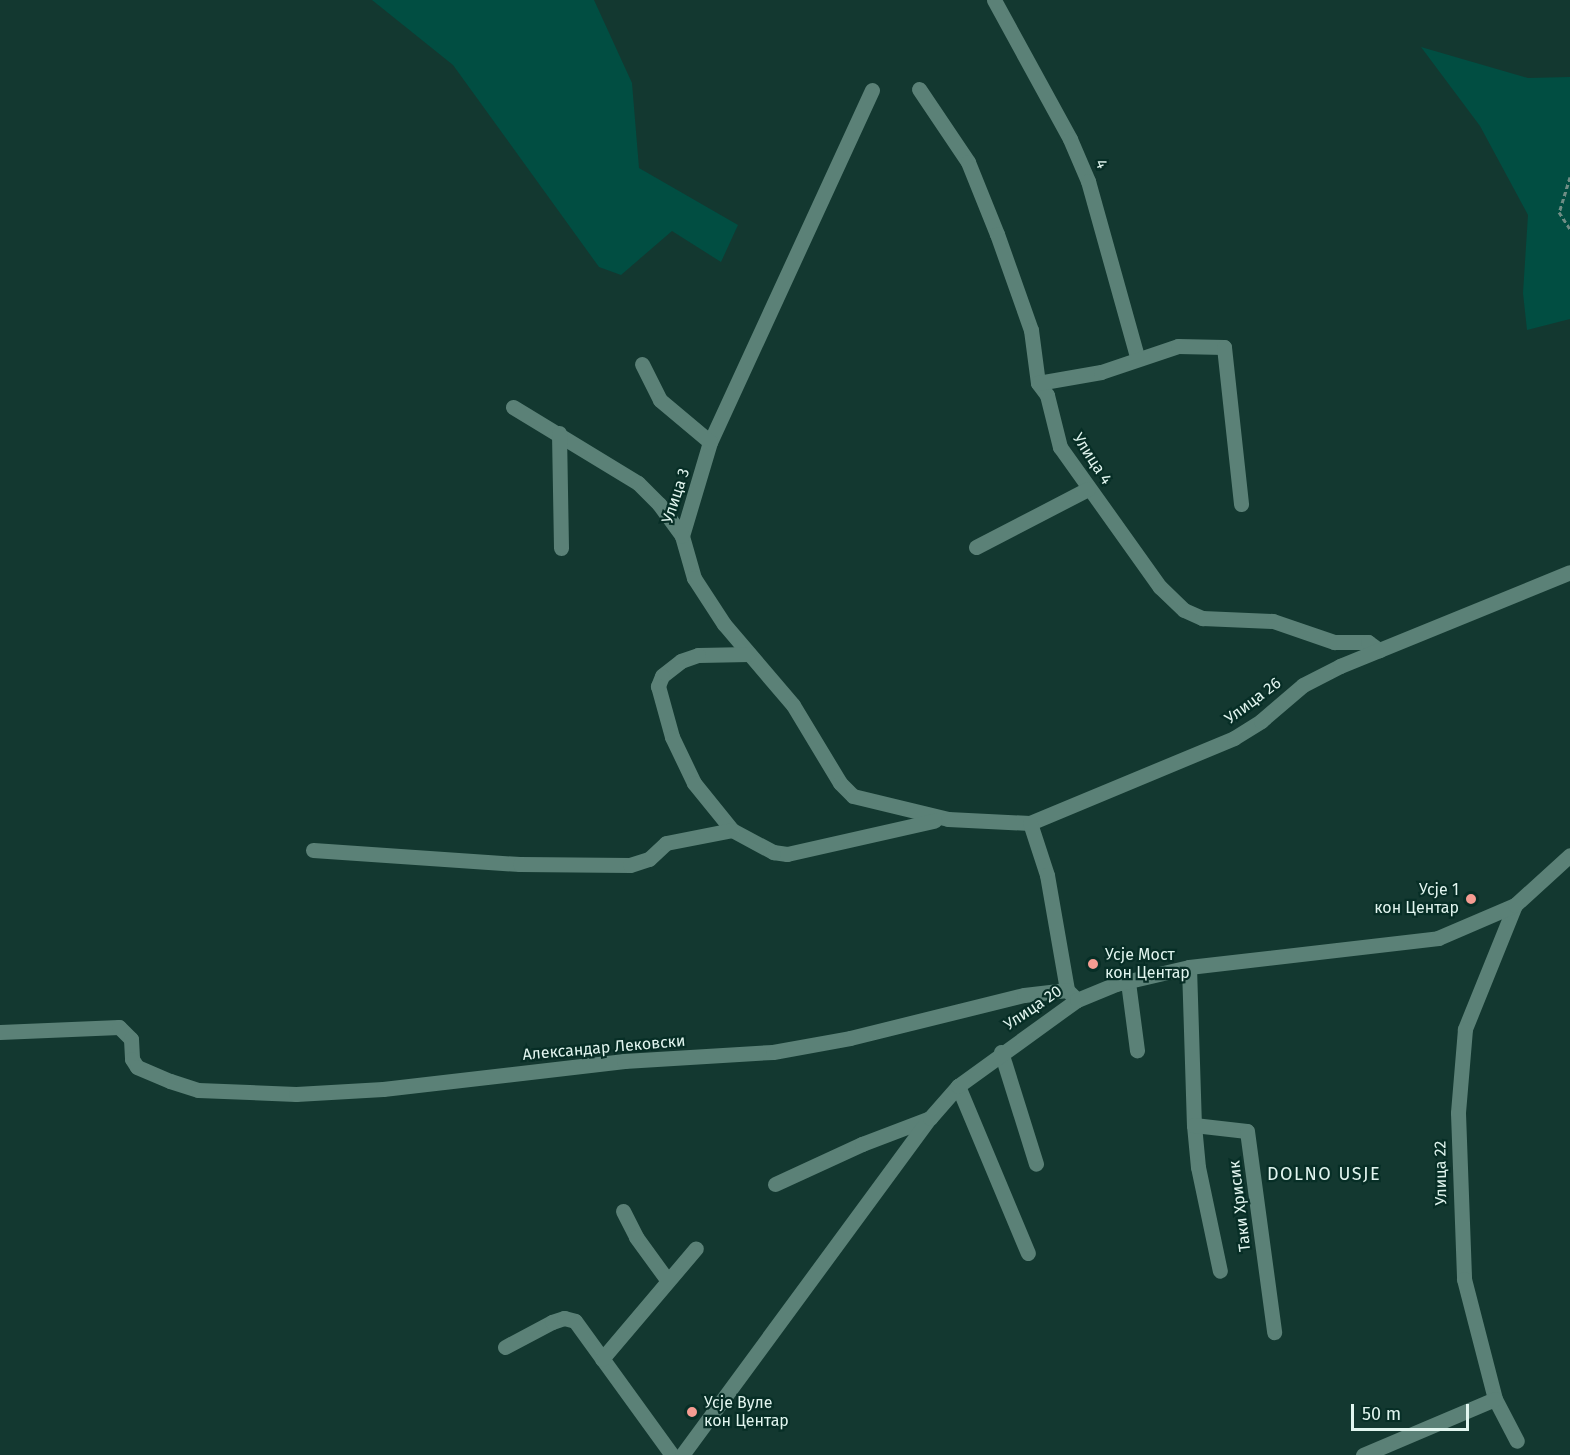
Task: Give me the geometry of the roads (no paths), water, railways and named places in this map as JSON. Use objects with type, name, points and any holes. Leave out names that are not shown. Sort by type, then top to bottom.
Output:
[{"type":"street","name":"4","points":[[994,0],[1070,139],[1088,180],[1137,357]]},
{"type":"street","name":"Улица 4","points":[[919,89],[968,162],[997,234],[1031,330],[1038,382],[1047,395],[1060,447],[1161,588],[1184,610],[1224,621],[1274,621],[1334,642],[1368,642],[1379,650]]},
{"type":"street","name":"Улица 3","points":[[872,90],[710,442],[704,472],[682,536],[694,578],[749,654],[793,705],[846,790],[917,814],[948,819]]},
{"type":"street","points":[[1038,382],[1101,372],[1137,357],[1178,346],[1224,347],[1241,504]]},
{"type":"street","points":[[642,364],[660,400],[710,442]]},
{"type":"street","points":[[513,407],[638,483],[659,504],[682,536]]},
{"type":"street","points":[[559,433],[561,548]]},
{"type":"street","points":[[975,547],[1088,489]]},
{"type":"street","name":"Улица 26","points":[[948,819],[1030,823],[1234,738],[1261,721],[1303,685],[1379,650],[1500,604],[1570,572]]},
{"type":"street","points":[[749,654],[698,655],[681,661],[662,676],[658,686],[672,737],[694,783],[732,830],[773,852],[787,854],[948,819]]},
{"type":"street","points":[[1030,823],[1041,852],[1072,995]]},
{"type":"street","points":[[313,850],[520,864],[621,865],[641,863],[666,843],[732,830]]},
{"type":"street","name":"Улица 20","points":[[682,1455],[930,1118],[958,1086],[1072,995],[1189,967],[1438,938],[1515,904],[1570,855]]},
{"type":"street","name":"Улица 22","points":[[1515,904],[1465,1029],[1458,1113],[1464,1279],[1495,1399],[1517,1441]]},
{"type":"street","points":[[1189,967],[1194,1125],[1198,1167],[1220,1271]]},
{"type":"street","points":[[1128,981],[1137,1050]]},
{"type":"street","name":"Александар Лековски","points":[[0,1032],[119,1027],[131,1038],[132,1059],[150,1074],[198,1090],[296,1094],[383,1089],[624,1061],[773,1052],[1024,995],[1072,995]]},
{"type":"street","points":[[1001,1052],[1036,1164]]},
{"type":"street","points":[[958,1086],[1028,1253]]},
{"type":"street","points":[[775,1184],[862,1143],[930,1118]]},
{"type":"street","name":"Таки Хрисик","points":[[1194,1125],[1247,1131],[1274,1332]]},
{"type":"street","points":[[623,1211],[636,1237],[668,1281]]},
{"type":"street","points":[[602,1359],[696,1248]]},
{"type":"street","points":[[506,1347],[564,1318],[575,1321],[672,1455]]},
{"type":"street","points":[[1363,1455],[1495,1399]]},
{"type":"place","name":"Усје 1 кон Центар","points":[[1471,899]]},
{"type":"place","name":"Усје Мост кон Центар","points":[[1093,964]]},
{"type":"place","name":"Усје Вуле кон Центар","points":[[692,1412]]},
{"type":"district","name":"DOLNO USJE","points":[[1324,1174]]}]
